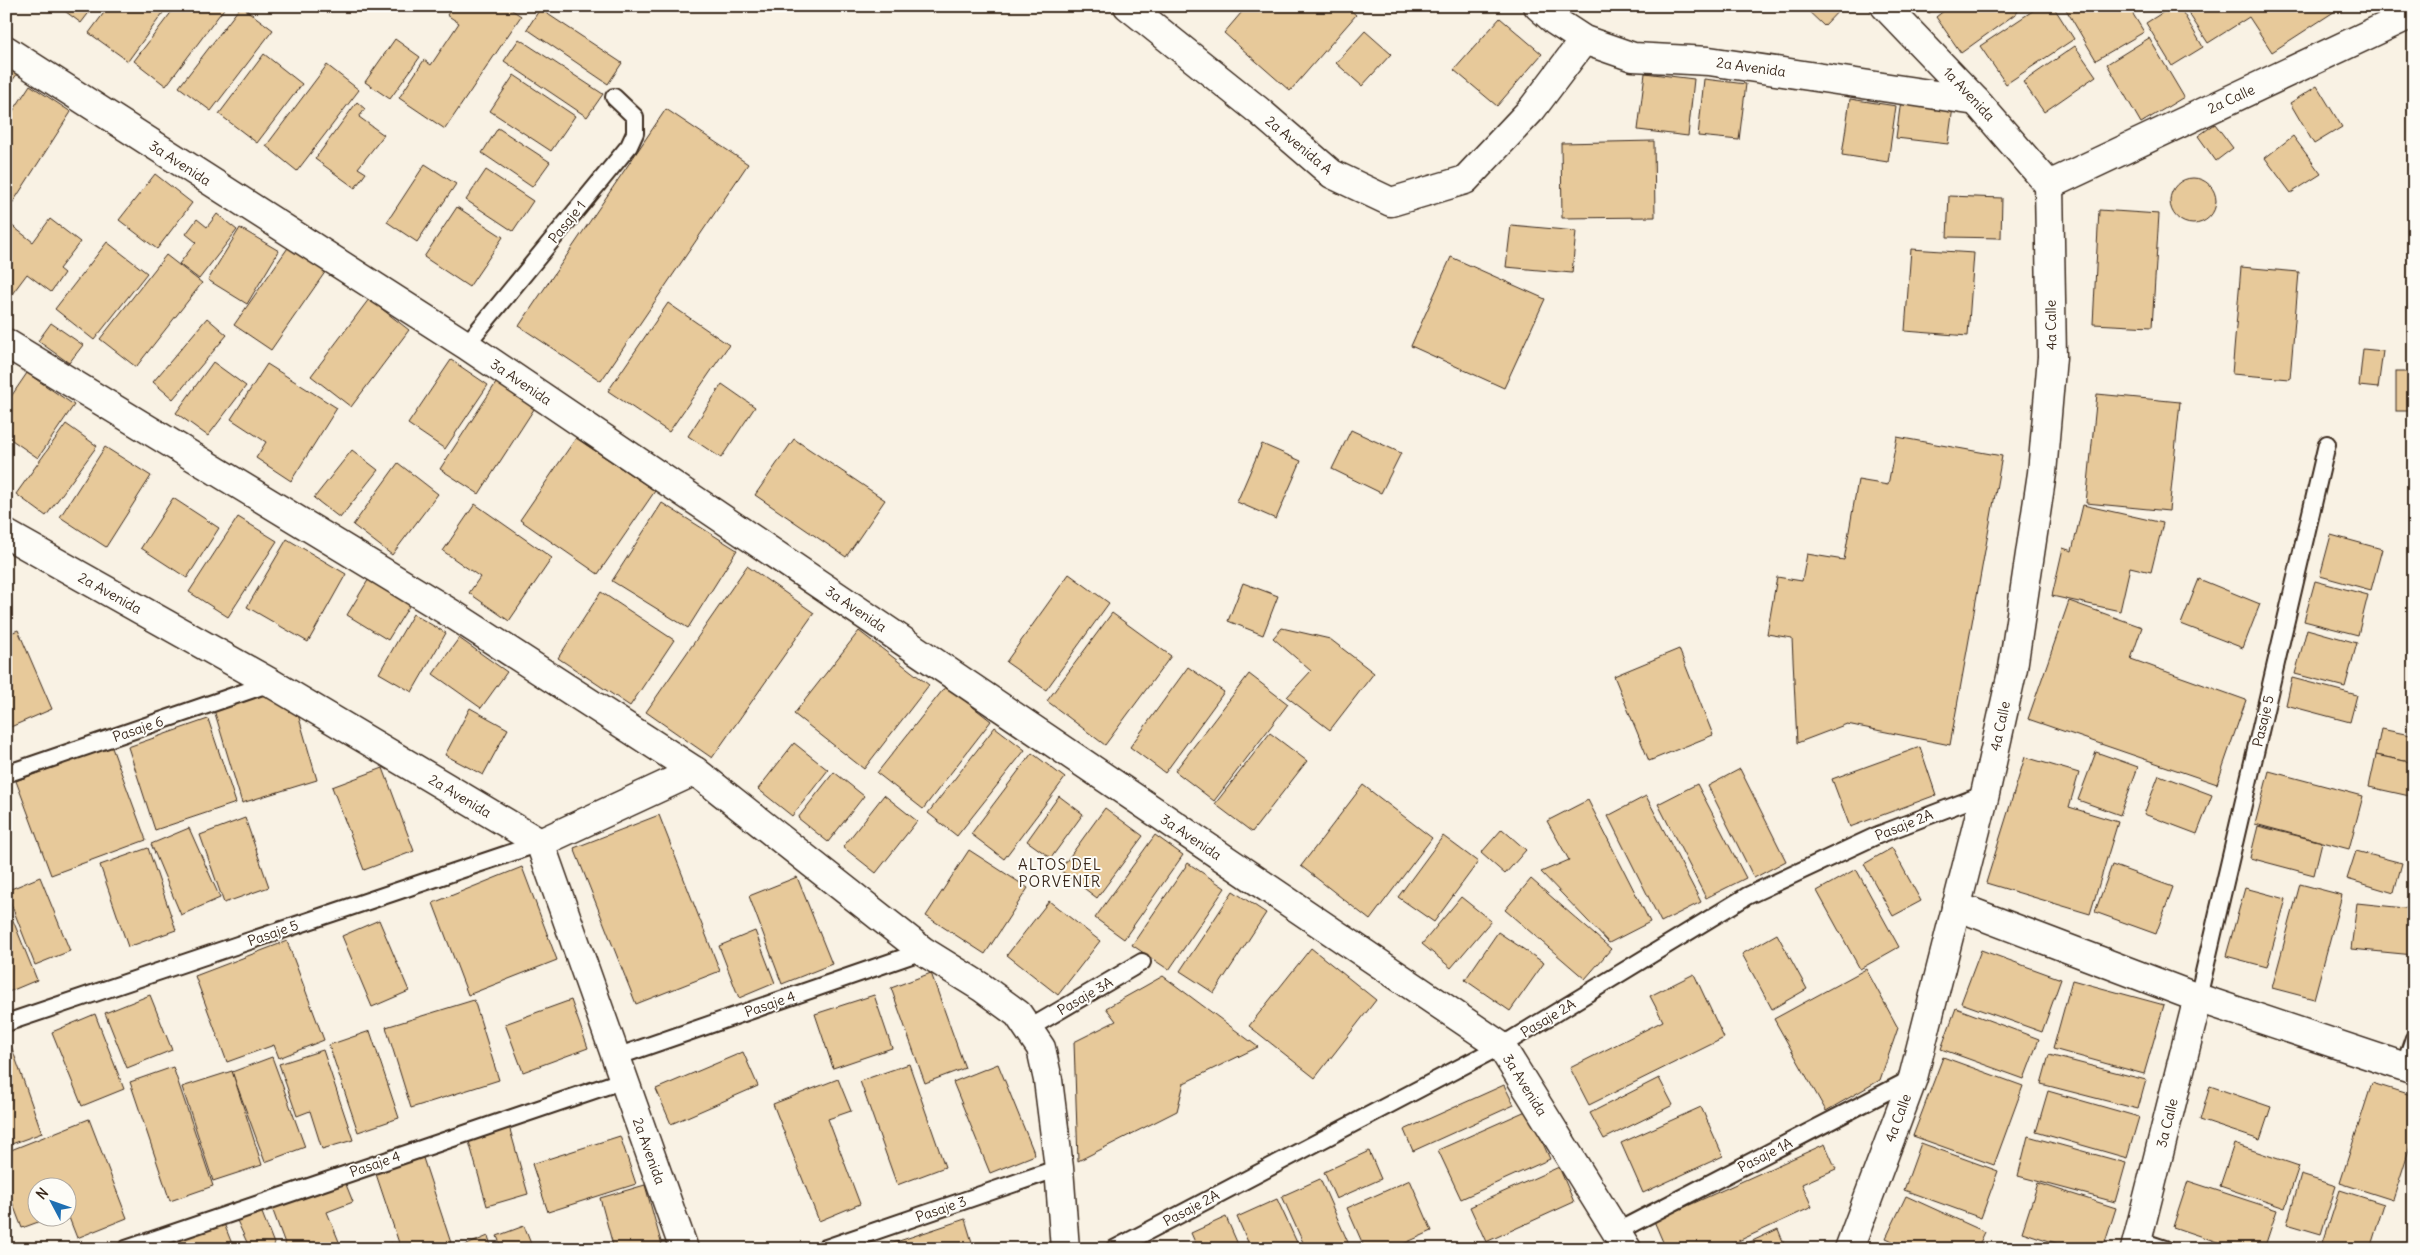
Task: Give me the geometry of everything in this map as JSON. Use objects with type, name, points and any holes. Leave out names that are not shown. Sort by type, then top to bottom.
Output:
[{"type":"street","name":"2a Avenida A","points":[[1128,6],[1259,111],[1332,174],[1391,202],[1465,180],[1532,108],[1584,40]]},
{"type":"street","name":"2a Avenida","points":[[1538,6],[1555,21],[1584,40],[1633,56],[1709,61],[1976,101]]},
{"type":"street","name":"1a Avenida","points":[[1885,6],[1976,101],[2049,186]]},
{"type":"street","name":"2a Calle","points":[[2049,186],[2414,13]]},
{"type":"street","name":"3a Avenida","points":[[6,50],[466,345],[1501,1046],[1622,1240]]},
{"type":"street","name":"4a Calle","points":[[1850,1249],[1913,1078],[1985,794],[2013,668],[2042,473],[2052,357],[2049,186]]},
{"type":"street","points":[[6,342],[457,617],[572,693],[696,771],[923,951],[981,987],[1018,1014],[1041,1048],[1048,1080],[1059,1168],[1065,1249]]},
{"type":"street","name":"2a Avenida","points":[[6,534],[271,684],[540,843],[684,1249]]},
{"type":"street","points":[[540,843],[696,771]]},
{"type":"street","points":[[1956,906],[2198,998],[2409,1068]]},
{"type":"street","name":"3a Calle","points":[[2137,1244],[2198,998]]},
{"type":"lane","name":"Pasaje 1","points":[[466,345],[629,146],[635,133],[635,117],[614,97]]},
{"type":"lane","name":"Pasaje 5","points":[[2198,998],[2328,444]]},
{"type":"lane","name":"Pasaje 6","points":[[6,774],[271,684]]},
{"type":"lane","name":"Pasaje 2A","points":[[1114,1249],[1501,1046],[1747,896],[1878,835],[1985,794]]},
{"type":"lane","name":"Pasaje 5","points":[[6,1023],[540,843]]},
{"type":"lane","name":"Pasaje 4","points":[[126,1249],[620,1068],[923,951]]},
{"type":"lane","name":"Pasaje 3A","points":[[1028,1029],[1142,962]]},
{"type":"lane","points":[[2409,1068],[2414,1038]]},
{"type":"lane","name":"Pasaje 1A","points":[[1622,1240],[1913,1078]]},
{"type":"lane","name":"Pasaje 3","points":[[822,1249],[1059,1168]]},
{"type":"lane","points":[[2137,1244],[2164,1249]]},
{"type":"building","points":[[58,6],[94,6],[81,23]]},
{"type":"building","points":[[109,6],[168,6],[128,61],[89,33]]},
{"type":"building","points":[[176,6],[226,6],[166,86],[134,61]]},
{"type":"building","points":[[241,6],[273,30],[211,111],[179,87]]},
{"type":"building","points":[[453,6],[506,6],[521,16],[445,129],[399,98],[424,60],[431,65],[459,23],[447,15]]},
{"type":"building","points":[[1247,6],[1346,6],[1356,15],[1290,91],[1224,33]]},
{"type":"building","points":[[1803,6],[1843,6],[1824,26]]},
{"type":"building","points":[[1924,6],[1939,6],[1929,13]]},
{"type":"building","points":[[1950,6],[2014,6],[2018,12],[1961,53],[1936,17]]},
{"type":"building","points":[[2040,6],[2053,6],[2074,39],[2006,84],[1980,46]]},
{"type":"building","points":[[2064,6],[2128,6],[2144,32],[2096,60]]},
{"type":"building","points":[[2173,6],[2179,6],[2203,47],[2172,66],[2146,23]]},
{"type":"building","points":[[2184,6],[2343,6],[2272,52],[2249,17],[2208,43]]},
{"type":"building","points":[[540,9],[622,63],[608,84],[527,29]]},
{"type":"building","points":[[1500,18],[1542,54],[1497,106],[1454,70]]},
{"type":"building","points":[[1365,31],[1391,54],[1362,86],[1336,63]]},
{"type":"building","points":[[2149,38],[2184,97],[2141,123],[2107,64]]},
{"type":"building","points":[[395,39],[420,57],[390,99],[365,82]]},
{"type":"building","points":[[519,39],[603,94],[587,117],[504,61]]},
{"type":"building","points":[[2075,46],[2096,76],[2044,112],[2023,82]]},
{"type":"building","points":[[264,54],[302,84],[257,143],[219,114]]},
{"type":"building","points":[[6,65],[18,73],[6,89]]},
{"type":"building","points":[[327,65],[359,90],[297,171],[266,146]]},
{"type":"building","points":[[1645,73],[1694,79],[1688,136],[1638,130]]},
{"type":"building","points":[[514,75],[575,116],[551,151],[490,111]]},
{"type":"building","points":[[1704,79],[1746,84],[1739,140],[1698,136]]},
{"type":"building","points":[[30,85],[71,112],[8,210],[6,122]]},
{"type":"building","points":[[2317,86],[2342,127],[2314,144],[2290,103]]},
{"type":"building","points":[[1850,99],[1896,106],[1888,162],[1842,155]]},
{"type":"building","points":[[1901,100],[1953,107],[1948,144],[1896,138]]},
{"type":"building","points":[[357,102],[365,109],[359,117],[384,135],[358,168],[366,173],[355,188],[315,159]]},
{"type":"building","points":[[666,109],[748,164],[601,381],[519,326]]},
{"type":"building","points":[[2215,124],[2233,148],[2216,161],[2198,136]]},
{"type":"building","points":[[498,128],[550,162],[532,187],[482,153]]},
{"type":"building","points":[[2293,136],[2321,174],[2291,193],[2265,158]]},
{"type":"building","points":[[1654,141],[1655,217],[1562,218],[1561,143]]},
{"type":"building","points":[[425,164],[456,184],[417,242],[387,222]]},
{"type":"building","points":[[486,170],[533,201],[513,231],[466,200]]},
{"type":"building","points":[[155,174],[192,203],[157,249],[119,220]]},
{"type":"building","points":[[2188,178],[2198,178],[2212,188],[2216,201],[2212,214],[2206,220],[2198,224],[2188,224],[2174,214],[2170,206],[2170,196],[2180,182]]},
{"type":"building","points":[[1949,196],[2002,198],[2001,238],[1947,237]]},
{"type":"building","points":[[457,207],[503,237],[469,287],[424,257]]},
{"type":"building","points":[[2099,210],[2159,214],[2152,327],[2093,324]]},
{"type":"building","points":[[217,214],[237,230],[199,279],[179,264],[196,242],[186,234],[197,219],[207,227]]},
{"type":"building","points":[[50,219],[80,242],[59,269],[64,273],[51,292],[27,274],[6,302],[6,221],[33,242]]},
{"type":"building","points":[[1511,225],[1576,231],[1572,273],[1506,267]]},
{"type":"building","points":[[240,228],[279,251],[247,304],[208,280]]},
{"type":"building","points":[[107,242],[147,273],[94,340],[55,309]]},
{"type":"building","points":[[292,242],[328,268],[271,350],[234,325]]},
{"type":"building","points":[[1911,249],[1974,253],[1968,336],[1905,331]]},
{"type":"building","points":[[166,255],[202,283],[136,367],[100,339]]},
{"type":"building","points":[[1451,257],[1545,299],[1504,388],[1411,346]]},
{"type":"building","points":[[2241,267],[2299,272],[2290,379],[2232,374]]},
{"type":"building","points":[[369,299],[409,330],[351,407],[311,376]]},
{"type":"building","points":[[668,303],[729,345],[669,432],[608,391]]},
{"type":"building","points":[[207,318],[227,335],[173,399],[153,382]]},
{"type":"building","points":[[51,323],[83,345],[69,363],[38,341]]},
{"type":"building","points":[[2363,349],[2383,351],[2378,388],[2359,386]]},
{"type":"building","points":[[451,360],[488,385],[445,449],[408,424]]},
{"type":"building","points":[[213,362],[246,386],[208,436],[176,413]]},
{"type":"building","points":[[267,364],[337,408],[291,481],[256,458],[266,442],[231,419]]},
{"type":"building","points":[[2396,372],[2414,372],[2414,411],[2396,411]]},
{"type":"building","points":[[27,373],[74,405],[38,458],[6,436],[6,404]]},
{"type":"building","points":[[498,380],[536,406],[479,494],[440,469]]},
{"type":"building","points":[[722,384],[755,407],[721,458],[688,436]]},
{"type":"building","points":[[2097,394],[2180,402],[2169,511],[2086,503]]},
{"type":"building","points":[[66,424],[97,446],[46,516],[16,494]]},
{"type":"building","points":[[1351,430],[1401,453],[1381,493],[1332,469]]},
{"type":"building","points":[[1897,437],[2002,456],[1950,745],[1847,724],[1797,743],[1792,638],[1767,634],[1777,577],[1802,581],[1807,554],[1844,560],[1858,480],[1888,485]]},
{"type":"building","points":[[576,438],[655,491],[598,574],[520,520]]},
{"type":"building","points":[[794,439],[885,500],[846,557],[755,495]]},
{"type":"building","points":[[1262,444],[1301,461],[1276,519],[1237,502]]},
{"type":"building","points":[[105,447],[151,476],[106,547],[60,517]]},
{"type":"building","points":[[352,450],[378,470],[340,518],[314,498]]},
{"type":"building","points":[[398,463],[438,494],[392,555],[353,525]]},
{"type":"building","points":[[173,498],[219,528],[187,578],[141,548]]},
{"type":"building","points":[[662,503],[737,550],[688,628],[612,581]]},
{"type":"building","points":[[475,504],[552,558],[509,621],[469,593],[480,577],[443,551]]},
{"type":"building","points":[[2083,505],[2163,523],[2151,572],[2130,567],[2120,611],[2052,596],[2063,548],[2072,551]]},
{"type":"building","points":[[238,517],[277,541],[228,617],[189,592]]},
{"type":"building","points":[[2331,535],[2382,549],[2371,590],[2320,576]]},
{"type":"building","points":[[287,539],[346,574],[308,642],[247,607]]},
{"type":"building","points":[[747,566],[814,613],[712,758],[646,712]]},
{"type":"building","points":[[1069,574],[1109,603],[1046,690],[1006,662]]},
{"type":"building","points":[[370,577],[411,603],[388,640],[347,615]]},
{"type":"building","points":[[2199,579],[2260,604],[2243,648],[2181,624]]},
{"type":"building","points":[[2315,581],[2368,595],[2358,635],[2304,621]]},
{"type":"building","points":[[1243,583],[1278,596],[1263,635],[1228,621]]},
{"type":"building","points":[[601,592],[674,640],[630,706],[558,658]]},
{"type":"building","points":[[2069,601],[2142,627],[2131,659],[2246,700],[2217,784],[2028,719]]},
{"type":"building","points":[[1112,613],[1171,656],[1105,745],[1047,701]]},
{"type":"building","points":[[413,614],[446,633],[412,692],[379,673]]},
{"type":"building","points":[[1282,628],[1330,639],[1374,673],[1330,730],[1287,697],[1311,671],[1273,638]]},
{"type":"building","points":[[2307,629],[2357,643],[2345,687],[2295,674]]},
{"type":"building","points":[[18,630],[52,709],[6,729],[6,635]]},
{"type":"building","points":[[859,631],[929,685],[864,769],[794,714]]},
{"type":"building","points":[[459,638],[507,672],[481,708],[433,674]]},
{"type":"building","points":[[1679,649],[1713,735],[1649,761],[1614,676]]},
{"type":"building","points":[[1188,667],[1224,692],[1165,773],[1130,747]]},
{"type":"building","points":[[1249,674],[1288,704],[1214,801],[1175,771]]},
{"type":"building","points":[[2292,678],[2357,695],[2350,722],[2286,705]]},
{"type":"building","points":[[946,686],[991,721],[923,809],[877,773]]},
{"type":"building","points":[[267,693],[297,711],[317,780],[242,803],[214,710]]},
{"type":"building","points":[[470,708],[508,729],[483,775],[445,755]]},
{"type":"building","points":[[2414,717],[2414,763],[2376,755],[2381,729],[2410,735]]},
{"type":"building","points":[[208,719],[236,803],[155,830],[128,747]]},
{"type":"building","points":[[995,727],[1025,750],[957,836],[928,813]]},
{"type":"building","points":[[1270,733],[1307,761],[1252,832],[1215,804]]},
{"type":"building","points":[[794,743],[828,770],[792,816],[758,789]]},
{"type":"building","points":[[111,745],[146,840],[51,875],[16,781]]},
{"type":"building","points":[[1920,747],[1936,795],[1850,827],[1832,779]]},
{"type":"building","points":[[2096,752],[2138,767],[2120,815],[2078,800]]},
{"type":"building","points":[[1032,753],[1065,778],[1004,859],[971,834]]},
{"type":"building","points":[[2376,755],[2414,763],[2414,797],[2369,787]]},
{"type":"building","points":[[2025,757],[2079,773],[2069,807],[2118,822],[2090,914],[1986,883]]},
{"type":"building","points":[[383,768],[414,851],[364,870],[332,787]]},
{"type":"building","points":[[1740,769],[1786,861],[1754,878],[1708,786]]},
{"type":"building","points":[[2269,771],[2363,796],[2349,849],[2255,824]]},
{"type":"building","points":[[834,772],[864,796],[828,842],[798,818]]},
{"type":"building","points":[[2159,775],[2212,795],[2197,834],[2144,814]]},
{"type":"building","points":[[1697,784],[1746,878],[1706,898],[1658,804]]},
{"type":"building","points":[[1363,785],[1432,838],[1370,920],[1301,866]]},
{"type":"building","points":[[884,795],[917,821],[876,873],[843,847]]},
{"type":"building","points":[[1059,796],[1083,814],[1051,858],[1027,841]]},
{"type":"building","points":[[1646,796],[1701,902],[1661,922],[1608,816]]},
{"type":"building","points":[[1588,800],[1650,922],[1609,943],[1541,872],[1569,860],[1547,821]]},
{"type":"building","points":[[1105,808],[1143,836],[1097,898],[1060,870]]},
{"type":"building","points":[[659,815],[720,971],[636,1004],[574,848]]},
{"type":"building","points":[[245,818],[269,887],[224,903],[200,835]]},
{"type":"building","points":[[2258,826],[2322,842],[2314,875],[2250,858]]},
{"type":"building","points":[[189,828],[220,898],[181,915],[151,844]]},
{"type":"building","points":[[1502,829],[1526,850],[1505,874],[1481,853]]},
{"type":"building","points":[[1155,835],[1183,855],[1124,939],[1095,918]]},
{"type":"building","points":[[1443,836],[1478,862],[1434,922],[1398,897]]},
{"type":"building","points":[[148,848],[176,930],[128,947],[100,865]]},
{"type":"building","points":[[1892,848],[1921,901],[1893,916],[1864,864]]},
{"type":"building","points":[[969,850],[1028,888],[985,954],[926,916]]},
{"type":"building","points":[[2356,851],[2402,863],[2394,893],[2347,879]]},
{"type":"building","points":[[1188,863],[1225,888],[1169,970],[1132,945]]},
{"type":"building","points":[[2112,865],[2173,887],[2156,934],[2095,912]]},
{"type":"building","points":[[522,867],[557,960],[468,995],[433,903]]},
{"type":"building","points":[[1856,869],[1899,947],[1860,969],[1817,891]]},
{"type":"building","points":[[40,877],[70,951],[35,965],[6,891]]},
{"type":"building","points":[[797,877],[832,964],[782,984],[749,896]]},
{"type":"building","points":[[1531,879],[1611,949],[1585,979],[1505,910]]},
{"type":"building","points":[[2300,884],[2342,895],[2314,999],[2272,988]]},
{"type":"building","points":[[2245,888],[2286,899],[2267,967],[2226,956]]},
{"type":"building","points":[[1233,891],[1266,913],[1214,993],[1180,971]]},
{"type":"building","points":[[1461,897],[1491,921],[1451,968],[1422,944]]},
{"type":"building","points":[[1049,901],[1100,941],[1058,995],[1007,955]]},
{"type":"building","points":[[6,903],[37,980],[6,993]]},
{"type":"building","points":[[2357,903],[2414,909],[2414,955],[2351,949]]},
{"type":"building","points":[[379,920],[409,991],[372,1007],[342,936]]},
{"type":"building","points":[[755,931],[775,983],[739,998],[719,946]]},
{"type":"building","points":[[1498,932],[1544,963],[1510,1011],[1465,980]]},
{"type":"building","points":[[1777,934],[1807,989],[1772,1009],[1742,954]]},
{"type":"building","points":[[287,941],[324,1040],[279,1058],[274,1045],[227,1062],[195,976]]},
{"type":"building","points":[[1311,948],[1376,1000],[1315,1078],[1249,1026]]},
{"type":"building","points":[[1981,950],[2061,979],[2042,1032],[1961,1003]]},
{"type":"building","points":[[1866,969],[1898,1028],[1880,1080],[1826,1111],[1774,1019]]},
{"type":"building","points":[[931,973],[965,1068],[925,1083],[891,988]]},
{"type":"building","points":[[1694,974],[1724,1038],[1589,1105],[1570,1068],[1663,1021],[1650,996]]},
{"type":"building","points":[[1163,976],[1258,1047],[1184,1083],[1177,1111],[1078,1161],[1074,1042],[1116,1021],[1106,1008]]},
{"type":"building","points":[[2072,980],[2164,1005],[2144,1074],[2053,1049]]},
{"type":"building","points":[[150,995],[172,1050],[127,1068],[105,1013]]},
{"type":"building","points":[[874,995],[892,1048],[833,1068],[815,1014]]},
{"type":"building","points":[[474,1000],[499,1080],[411,1108],[386,1027]]},
{"type":"building","points":[[571,1000],[588,1048],[523,1072],[505,1024]]},
{"type":"building","points":[[1956,1008],[2039,1039],[2024,1079],[1941,1049]]},
{"type":"building","points":[[95,1014],[124,1089],[82,1106],[52,1032]]},
{"type":"building","points":[[370,1031],[399,1118],[358,1132],[329,1045]]},
{"type":"building","points":[[9,1040],[42,1133],[6,1146],[6,1041]]},
{"type":"building","points":[[323,1050],[353,1140],[322,1149],[310,1111],[297,1116],[279,1064]]},
{"type":"building","points":[[743,1052],[758,1086],[671,1124],[656,1089]]},
{"type":"building","points":[[2049,1055],[2146,1080],[2138,1109],[2041,1084]]},
{"type":"building","points":[[272,1057],[305,1147],[265,1162],[232,1072]]},
{"type":"building","points":[[1943,1057],[2023,1086],[1994,1165],[1913,1136]]},
{"type":"building","points":[[909,1064],[945,1167],[897,1185],[860,1081]]},
{"type":"building","points":[[998,1064],[1035,1155],[990,1173],[953,1082]]},
{"type":"building","points":[[173,1067],[213,1186],[170,1201],[130,1082]]},
{"type":"building","points":[[232,1071],[262,1165],[213,1181],[182,1087]]},
{"type":"building","points":[[1659,1078],[1673,1105],[1604,1139],[1590,1113]]},
{"type":"building","points":[[838,1079],[851,1111],[828,1119],[860,1204],[819,1221],[773,1104]]},
{"type":"building","points":[[2372,1083],[2414,1096],[2414,1134],[2393,1200],[2340,1183]]},
{"type":"building","points":[[1504,1085],[1514,1105],[1413,1151],[1404,1130]]},
{"type":"building","points":[[2210,1086],[2271,1107],[2260,1140],[2200,1120]]},
{"type":"building","points":[[2048,1091],[2139,1117],[2127,1158],[2036,1132]]},
{"type":"building","points":[[1701,1107],[1723,1156],[1643,1193],[1621,1143]]},
{"type":"building","points":[[1528,1110],[1550,1159],[1461,1199],[1438,1150]]},
{"type":"building","points":[[89,1119],[127,1218],[77,1238],[73,1228],[78,1228],[78,1178],[28,1178],[28,1226],[22,1228],[6,1186],[6,1152]]},
{"type":"building","points":[[509,1126],[528,1194],[487,1206],[468,1138]]},
{"type":"building","points":[[620,1136],[636,1184],[548,1212],[532,1164]]},
{"type":"building","points":[[2028,1136],[2126,1163],[2115,1202],[2018,1176]]},
{"type":"building","points":[[1921,1143],[1998,1171],[1981,1218],[1904,1190]]},
{"type":"building","points":[[1825,1144],[1836,1169],[1802,1184],[1812,1207],[1721,1249],[1666,1249],[1654,1221]]},
{"type":"building","points":[[2234,1144],[2299,1166],[2285,1208],[2220,1186]]},
{"type":"building","points":[[420,1149],[451,1243],[433,1249],[401,1249],[373,1165]]},
{"type":"building","points":[[1369,1151],[1381,1179],[1336,1199],[1324,1172]]},
{"type":"building","points":[[1559,1167],[1574,1202],[1486,1242],[1470,1207]]},
{"type":"building","points":[[341,1172],[353,1202],[327,1212],[342,1249],[287,1249],[269,1200]]},
{"type":"building","points":[[2301,1175],[2336,1186],[2321,1234],[2287,1224]]},
{"type":"building","points":[[1320,1179],[1351,1249],[1306,1249],[1282,1196]]},
{"type":"building","points":[[1410,1180],[1432,1231],[1392,1249],[1365,1249],[1347,1208]]},
{"type":"building","points":[[2188,1181],[2277,1210],[2264,1249],[2238,1249],[2173,1227]]},
{"type":"building","points":[[2038,1183],[2116,1208],[2103,1249],[2074,1249],[2022,1232]]},
{"type":"building","points":[[645,1185],[663,1249],[614,1249],[600,1198]]},
{"type":"building","points":[[2340,1190],[2384,1204],[2370,1249],[2321,1249]]},
{"type":"building","points":[[1906,1196],[1985,1232],[1977,1249],[1910,1249],[1886,1238]]},
{"type":"building","points":[[1277,1199],[1300,1249],[1251,1249],[1237,1217]]},
{"type":"building","points":[[259,1205],[276,1249],[250,1249],[234,1214]]},
{"type":"building","points":[[6,1207],[13,1224],[6,1228]]},
{"type":"building","points":[[221,1216],[234,1249],[180,1249],[174,1234]]},
{"type":"building","points":[[1226,1217],[1240,1249],[1198,1249],[1191,1233]]},
{"type":"building","points":[[965,1219],[974,1249],[875,1249]]},
{"type":"building","points":[[524,1226],[533,1249],[502,1249],[497,1236]]},
{"type":"building","points":[[1778,1229],[1786,1249],[1735,1249]]},
{"type":"building","points":[[488,1236],[492,1249],[457,1249]]},
{"type":"building","points":[[392,1243],[394,1249],[377,1249]]},
{"type":"building","points":[[1884,1243],[1896,1249],[1882,1249]]},
{"type":"district","name":"ALTOS DEL PORVENIR","points":[[1060,874]]}]
